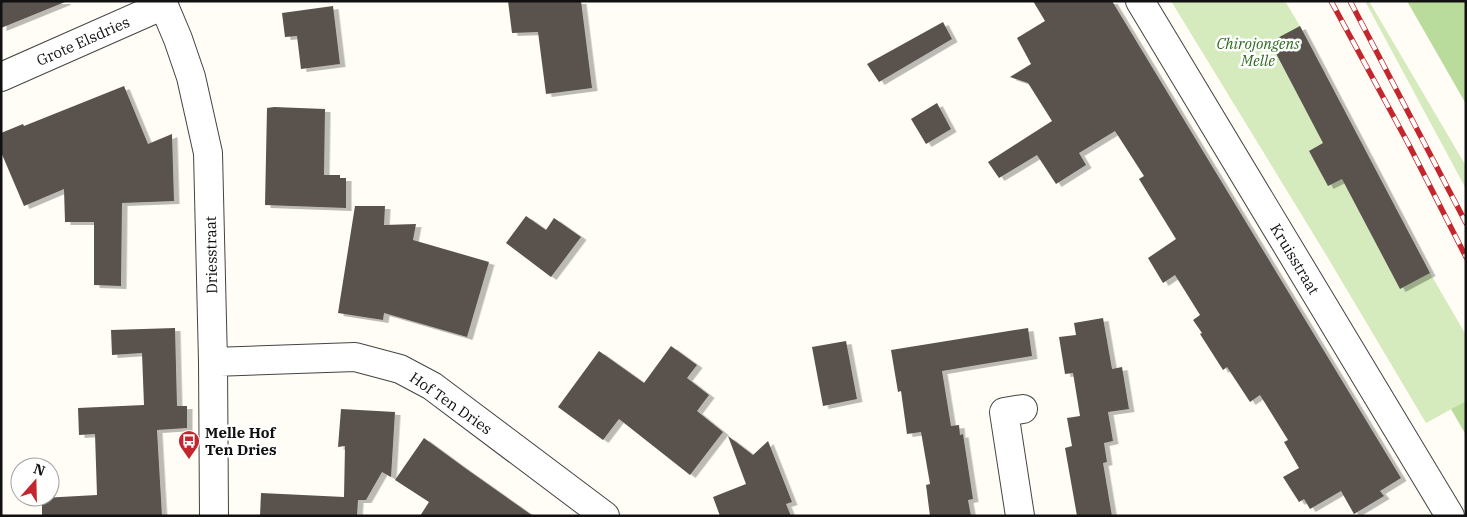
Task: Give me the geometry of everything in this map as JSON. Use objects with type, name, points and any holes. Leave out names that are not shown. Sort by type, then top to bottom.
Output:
[{"type":"street","name":"Kruisstraat","points":[[1140,1],[1450,516]]},
{"type":"street","name":"Grote Elsdries","points":[[1,76],[163,3]]},
{"type":"street","name":"Driesstraat","points":[[163,3],[191,77],[208,153],[213,362],[214,516]]},
{"type":"street","name":"Hof Ten Dries","points":[[213,362],[355,357],[400,369],[432,386],[605,516]]},
{"type":"street","points":[[1020,516],[1004,412],[1023,409]]},
{"type":"green space","name":"Chirojongens Melle","points":[[1171,1],[1285,1],[1430,273],[1466,335],[1466,401],[1426,423]]},
{"type":"green space","points":[[1365,1],[1369,1],[1466,166],[1466,189]]},
{"type":"green space","points":[[1407,1],[1466,1],[1466,104]]},
{"type":"green space","points":[[1466,401],[1466,435],[1451,409]]},
{"type":"building","points":[[1,1],[65,1],[65,2],[1,28]]},
{"type":"building","points":[[508,1],[581,1],[592,88],[546,94],[538,32],[512,33]]},
{"type":"building","points":[[1033,1],[1112,1],[1401,478],[1380,491],[1384,496],[1354,514],[1341,491],[1310,509],[1304,499],[1299,502],[1283,477],[1299,468],[1284,442],[1288,440],[1260,395],[1250,402],[1227,367],[1223,370],[1200,334],[1202,333],[1193,320],[1200,315],[1175,275],[1163,283],[1148,258],[1176,239],[1139,179],[1144,176],[1115,131],[1079,153],[1086,165],[1056,184],[1037,155],[999,178],[988,162],[1052,121],[1028,83],[1010,77],[1031,64],[1017,38],[1045,21]]},
{"type":"building","points":[[333,6],[340,64],[301,69],[297,36],[285,37],[282,13]]},
{"type":"building","points":[[943,22],[952,39],[879,82],[867,64]]},
{"type":"building","points":[[1300,26],[1430,273],[1400,289],[1342,179],[1328,186],[1309,151],[1323,143],[1270,42]]},
{"type":"building","points":[[124,86],[148,144],[172,134],[174,201],[122,203],[121,286],[94,285],[94,222],[65,222],[64,189],[24,206],[1,152],[1,133],[23,124],[24,126]]},
{"type":"building","points":[[937,103],[951,129],[926,144],[911,119]]},
{"type":"building","points":[[267,108],[325,109],[324,175],[340,175],[340,178],[346,178],[346,208],[265,205]]},
{"type":"building","points":[[355,206],[385,206],[384,225],[416,224],[413,240],[489,262],[467,337],[384,313],[383,320],[338,313]]},
{"type":"building","points":[[526,216],[546,230],[554,218],[581,237],[551,277],[506,243]]},
{"type":"building","points":[[1103,318],[1112,369],[1122,367],[1129,409],[1108,412],[1113,441],[1104,443],[1107,462],[1103,463],[1112,516],[1077,516],[1065,448],[1072,446],[1067,418],[1080,416],[1073,373],[1065,374],[1059,337],[1076,335],[1074,323]]},
{"type":"building","points":[[175,328],[177,406],[187,406],[187,428],[157,430],[162,516],[42,516],[42,507],[60,507],[60,497],[97,495],[95,434],[79,435],[78,408],[144,405],[142,353],[112,355],[111,330]]},
{"type":"building","points":[[1028,328],[1032,356],[942,371],[951,426],[959,425],[960,435],[963,434],[973,499],[968,500],[971,516],[930,516],[926,485],[930,484],[921,432],[907,434],[901,391],[898,392],[891,350]]},
{"type":"building","points":[[846,341],[857,399],[823,406],[812,347]]},
{"type":"building","points":[[671,346],[697,365],[687,378],[709,395],[697,411],[723,432],[690,475],[619,419],[603,440],[558,407],[599,351],[644,383]]},
{"type":"building","points":[[341,409],[395,412],[391,477],[382,472],[366,500],[358,500],[357,516],[260,516],[261,493],[344,497],[345,446],[338,447]]},
{"type":"building","points":[[728,436],[753,455],[768,441],[792,502],[786,504],[791,516],[720,516],[713,497],[746,484]]},
{"type":"building","points":[[424,438],[533,516],[420,516],[429,502],[395,480]]},
{"type":"railway","points":[[1331,1],[1409,145],[1466,257]]},
{"type":"railway","points":[[1350,1],[1466,223]]},
{"type":"place","name":"Melle Hof Ten Dries","points":[[189,460]]}]
